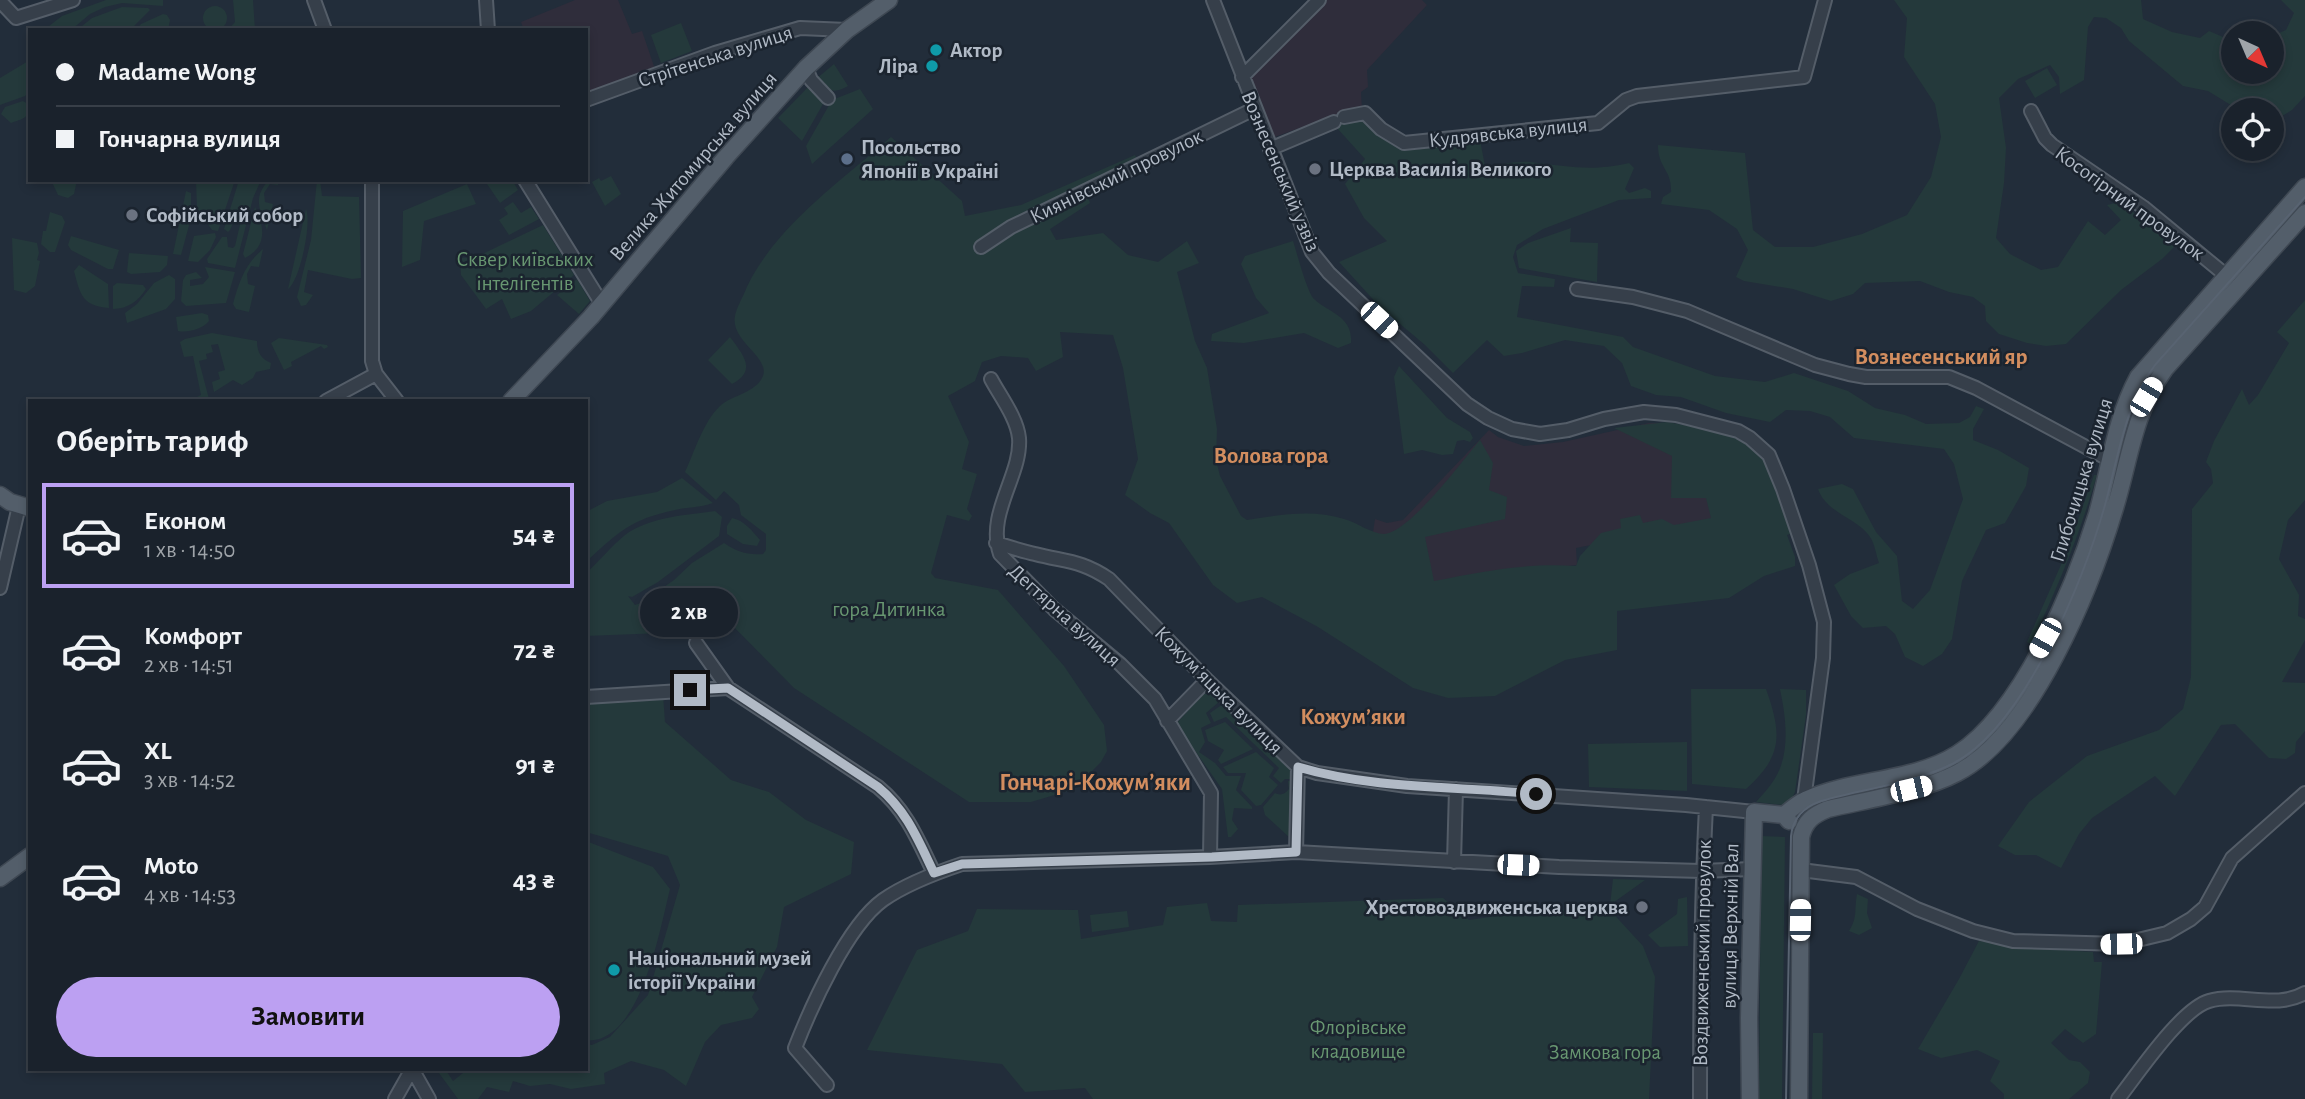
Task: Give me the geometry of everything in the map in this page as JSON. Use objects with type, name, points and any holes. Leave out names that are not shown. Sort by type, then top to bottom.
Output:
[{"type":"main road","name":"Велика Житомирська вулиця","points":[[513,399],[602,304],[726,157],[806,68],[847,30],[890,0]]},
{"type":"main road","name":"Глибочицька вулиця","points":[[1801,837],[1806,824],[1816,814],[1931,784],[1956,774],[1986,753],[2009,730],[2055,654],[2093,572],[2116,507],[2146,397],[2305,187]]},
{"type":"main road","name":"Глибочицька вулиця","points":[[1784,815],[1804,800],[1938,764],[1972,744],[1990,726],[2020,683],[2059,609],[2096,514],[2124,408],[2138,377],[2305,213]]},
{"type":"main road","points":[[0,495],[24,507]]},
{"type":"main road","points":[[1754,812],[1784,815],[1801,837],[1798,1099]]},
{"type":"main road","name":"вулиця Верхній Вал","points":[[1750,1099],[1754,812]]},
{"type":"main road","points":[[0,878],[28,857]]},
{"type":"street","points":[[0,1],[16,18],[73,0]]},
{"type":"street","points":[[314,0],[324,28]]},
{"type":"street","points":[[486,0],[488,28]]},
{"type":"street","name":"Вознесенський узвіз","points":[[1213,0],[1312,252],[1329,273],[1477,412],[1512,429],[1551,434],[1604,419],[1644,412],[1676,415],[1738,431],[1769,455],[1809,565],[1824,622],[1823,658],[1804,800]]},
{"type":"street","points":[[1242,77],[1319,0]]},
{"type":"street","name":"Кудрявська вулиця","points":[[1270,149],[1339,119],[1365,113],[1381,129],[1404,143],[1598,123],[1626,100],[1637,96],[1804,77],[1825,0]]},
{"type":"street","name":"Стрітенська вулиця","points":[[588,99],[715,53],[800,28],[847,30]]},
{"type":"street","points":[[806,68],[811,80],[828,98]]},
{"type":"street","name":"Киянівський провулок","points":[[981,247],[1012,227],[1140,162],[1254,109]]},
{"type":"street","name":"Косогірний провулок","points":[[2031,111],[2045,138],[2052,145],[2143,207],[2233,281]]},
{"type":"street","points":[[372,182],[372,361],[376,374],[395,399]]},
{"type":"street","points":[[526,182],[602,304]]},
{"type":"street","points":[[1577,289],[1633,298],[1687,311],[1815,365],[1849,374],[1866,377],[1929,375],[1956,379],[2110,460]]},
{"type":"street","points":[[330,399],[376,374]]},
{"type":"street","name":"Дегтярна вулиця","points":[[991,379],[1019,435],[1018,454],[998,517],[996,544],[1004,561],[1054,609],[1120,664],[1155,699],[1210,793],[1210,857]]},
{"type":"street","points":[[0,588],[24,507]]},
{"type":"street","name":"Кожумʼяцька вулиця","points":[[996,544],[1036,555],[1076,561],[1110,579],[1207,680],[1298,767],[1317,773],[1407,786],[1583,797],[1754,812]]},
{"type":"street","points":[[696,643],[728,688],[894,800],[904,812],[934,873]]},
{"type":"street","points":[[1167,720],[1207,680]]},
{"type":"street","points":[[588,697],[728,688]]},
{"type":"street","points":[[1296,852],[1298,767]]},
{"type":"street","points":[[1454,862],[1456,789]]},
{"type":"street","points":[[1801,870],[1856,877],[1917,909],[1973,931],[2013,942],[2121,944],[2167,933],[2191,919],[2204,906],[2232,858],[2305,794]]},
{"type":"street","name":"Воздвиженський провулок","points":[[1700,1099],[1701,870],[1706,807]]},
{"type":"street","points":[[827,1085],[794,1048],[806,1020],[852,935],[882,901],[934,873],[962,864],[1296,852],[1454,862],[1701,870],[1752,869]]},
{"type":"street","points":[[2118,1099],[2170,1034],[2199,1005],[2210,1000],[2283,1000],[2304,994]]},
{"type":"street","points":[[394,1099],[411,1071]]},
{"type":"street","points":[[413,1071],[429,1099]]},
{"type":"shaded area","points":[[575,0],[618,0],[632,34],[642,31],[656,72],[588,95],[588,28],[523,28],[521,22]]},
{"type":"shaded area","points":[[1325,0],[1422,0],[1427,5],[1367,70],[1368,87],[1361,92],[1362,110],[1340,116],[1338,114],[1272,138],[1249,81],[1252,73]]},
{"type":"shaded area","points":[[1649,423],[1667,423],[1734,516],[1576,548],[1577,565],[1508,573],[1409,601],[1370,552],[1375,519],[1387,523],[1403,520],[1489,430],[1498,437],[1524,446],[1563,442]]},
{"type":"green space","points":[[106,0],[163,0],[163,6],[122,3],[105,7],[90,14],[73,28],[47,28],[62,16]]},
{"type":"green space","points":[[233,0],[253,0],[255,28],[230,28],[235,22]]},
{"type":"green space","points":[[1894,0],[2141,0],[2143,19],[2172,32],[2200,38],[2209,31],[2221,36],[2221,84],[2284,84],[2284,31],[2294,13],[2281,0],[2305,0],[2305,96],[2284,115],[2284,98],[2221,99],[2208,91],[2183,86],[2129,41],[2121,28],[2106,18],[2094,17],[2088,27],[2084,80],[2060,94],[2059,77],[2050,65],[2018,79],[1999,98],[2006,148],[1996,238],[2010,254],[2041,270],[2058,267],[2088,221],[2105,235],[2121,220],[2107,205],[2119,202],[2177,244],[2121,290],[2066,344],[2046,346],[1999,334],[1986,321],[1985,306],[1973,297],[1949,292],[1920,281],[1865,283],[1853,294],[1831,301],[1793,289],[1744,281],[1736,277],[1748,250],[1737,229],[1709,210],[1661,204],[1663,197],[1671,192],[1671,184],[1660,159],[1658,145],[1745,153],[1753,230],[1775,247],[1813,247],[1862,234],[1907,215],[1931,177],[1941,137],[1935,104],[1904,57],[1907,18]]},
{"type":"green space","points":[[122,7],[150,10],[132,28],[80,28],[92,18]]},
{"type":"green space","points":[[210,7],[220,7],[226,13],[226,23],[221,28],[209,28],[204,23],[204,13]]},
{"type":"green space","points":[[163,14],[170,20],[168,28],[138,28]]},
{"type":"green space","points":[[681,23],[692,51],[661,63],[651,35]]},
{"type":"green space","points":[[28,61],[28,93],[25,96],[0,105],[0,78]]},
{"type":"green space","points":[[834,64],[848,86],[834,91],[816,79]]},
{"type":"green space","points":[[2047,68],[2057,85],[2035,98],[2025,81]]},
{"type":"green space","points":[[811,84],[823,99],[823,104],[802,141],[778,118]]},
{"type":"green space","points":[[860,89],[873,109],[812,164],[806,146],[832,100]]},
{"type":"green space","points":[[23,101],[28,104],[28,114],[11,123],[1,114],[5,107]]},
{"type":"green space","points":[[1363,118],[1389,141],[1404,150],[1480,140],[1485,166],[1525,162],[1591,168],[1629,163],[1634,168],[1625,189],[1629,193],[1645,188],[1651,191],[1651,198],[1619,200],[1543,229],[1517,245],[1513,257],[1518,273],[1555,279],[1554,287],[1522,286],[1517,317],[1623,337],[1633,347],[1715,376],[1765,382],[1794,373],[1848,391],[1875,408],[1905,415],[1926,424],[1959,423],[1970,417],[1976,406],[1984,409],[1973,429],[1973,440],[1998,450],[2029,468],[2026,486],[2005,523],[1986,530],[1962,581],[1952,639],[1942,654],[1923,666],[1905,657],[1895,634],[1886,626],[1863,628],[1851,616],[1834,585],[1850,574],[1879,563],[1870,537],[1828,504],[1818,489],[1842,484],[1853,489],[1876,532],[1897,556],[1902,601],[1913,609],[1930,590],[1963,499],[1954,464],[1944,449],[1854,438],[1830,417],[1810,411],[1786,410],[1770,422],[1726,413],[1681,397],[1656,395],[1631,386],[1622,363],[1604,346],[1565,340],[1504,356],[1487,340],[1453,373],[1380,307],[1339,262],[1387,241],[1364,218],[1345,184],[1365,159],[1337,128],[1347,120]]},
{"type":"green space","name":"гора Дитинка","points":[[891,137],[962,201],[965,216],[1021,205],[1135,155],[1137,160],[1084,187],[1090,203],[1050,229],[1056,240],[1103,233],[1128,255],[1158,262],[1187,241],[1199,263],[1177,272],[1195,341],[1207,368],[1217,429],[1216,460],[1220,476],[1241,516],[1247,520],[1320,514],[1384,534],[1407,522],[1421,509],[1480,440],[1493,463],[1489,490],[1507,497],[1505,519],[1425,537],[1434,581],[1522,567],[1576,566],[1580,556],[1601,533],[1621,528],[1620,519],[1640,515],[1643,523],[1662,519],[1674,525],[1711,518],[1706,498],[1671,498],[1672,456],[1614,428],[1667,422],[1745,440],[1766,459],[1793,533],[1787,535],[1795,557],[1795,566],[1764,576],[1729,598],[1617,611],[1617,650],[1565,660],[1495,696],[1448,698],[1413,688],[1318,627],[1262,597],[1237,603],[1213,585],[1169,523],[1125,495],[1138,459],[1123,368],[1113,335],[1060,332],[1063,357],[1036,371],[1028,358],[1001,356],[982,362],[975,381],[948,396],[969,442],[962,469],[977,474],[967,509],[972,516],[969,521],[947,515],[931,573],[935,578],[998,590],[1064,666],[1104,725],[1107,751],[1101,762],[1068,791],[1031,802],[969,802],[794,688],[726,619],[662,633],[588,636],[588,571],[625,535],[645,524],[715,511],[722,517],[719,536],[658,582],[632,597],[628,596],[635,605],[724,543],[747,553],[763,554],[766,550],[766,534],[741,515],[739,505],[724,491],[716,500],[685,472],[704,428],[714,413],[725,402],[755,386],[763,376],[761,362],[738,333],[735,325],[737,309],[754,273],[787,229]]},
{"type":"green space","points":[[611,176],[621,194],[605,206],[592,182]]},
{"type":"green space","points":[[52,182],[77,182],[74,194],[68,198],[58,195]]},
{"type":"green space","points":[[196,182],[234,182],[218,231],[212,230],[197,209]]},
{"type":"green space","points":[[238,182],[260,182],[253,198],[235,268],[208,263],[207,259],[222,237],[227,237],[228,247],[235,246],[242,216],[237,214],[228,232],[224,229]]},
{"type":"green space","points":[[267,182],[279,182],[278,185],[270,184],[264,193],[265,202],[273,204],[267,230],[259,204]]},
{"type":"green space","points":[[317,182],[320,182],[322,196],[359,197],[361,278],[352,279],[308,270],[304,292],[313,295],[306,305],[301,306],[297,297],[311,240]]},
{"type":"green space","points":[[486,182],[513,182],[518,190],[500,203]]},
{"type":"green space","points":[[467,184],[476,204],[424,221],[420,260],[402,267],[403,211]]},
{"type":"green space","points":[[186,191],[191,193],[191,218],[181,255],[173,254]]},
{"type":"green space","points":[[513,202],[521,213],[531,207],[539,219],[509,235],[499,220],[508,214],[504,208]]},
{"type":"green space","points":[[255,207],[261,222],[262,236],[257,248],[245,258],[243,254]]},
{"type":"green space","points":[[306,209],[304,251],[297,275],[288,289]]},
{"type":"green space","points":[[50,212],[62,216],[65,222],[55,252],[50,252],[41,244]]},
{"type":"green space","name":"Сквер київських інтелігентів","points":[[543,225],[574,275],[531,311],[511,319],[502,299],[486,309],[461,275],[460,258],[476,257]]},
{"type":"green space","points":[[1571,228],[1570,242],[1598,243],[1597,282],[1519,268],[1516,251],[1528,243]]},
{"type":"green space","points":[[215,233],[210,250],[198,262],[188,261],[194,236]]},
{"type":"green space","points":[[71,236],[119,250],[113,269],[71,250],[68,245]]},
{"type":"green space","points":[[12,238],[37,243],[37,260],[40,261],[35,286],[26,293],[14,290]]},
{"type":"green space","points":[[1293,241],[1311,295],[1344,321],[1351,334],[1351,343],[1338,348],[1304,333],[1244,343],[1211,341],[1212,334],[1269,313],[1256,298],[1241,264],[1245,256]]},
{"type":"green space","points":[[263,249],[259,267],[251,266],[247,274],[248,284],[255,286],[249,312],[236,309],[233,304],[244,274]]},
{"type":"green space","points":[[129,253],[168,256],[167,265],[160,272],[131,274],[127,272]]},
{"type":"green space","points":[[79,265],[108,284],[109,308],[93,305],[84,297],[74,271]]},
{"type":"green space","points":[[205,267],[235,272],[226,303],[186,306],[181,301],[183,280],[186,275],[196,272],[202,278],[190,280],[190,286],[203,284],[209,277]]},
{"type":"green space","points":[[169,275],[175,279],[175,299],[166,309],[127,323],[125,313],[137,304],[154,283]]},
{"type":"green space","points":[[577,279],[590,301],[579,314],[557,295]]},
{"type":"green space","points":[[117,283],[143,285],[146,289],[132,303],[113,309],[113,286]]},
{"type":"green space","points":[[2305,300],[2305,500],[2288,520],[2279,559],[2299,595],[2298,616],[2305,619],[2305,640],[2282,682],[2305,683],[2305,731],[2296,742],[2295,753],[2286,759],[2269,758],[2235,724],[2221,725],[2175,796],[2155,776],[2092,818],[2079,834],[2061,868],[2036,855],[2015,855],[1998,846],[2029,802],[2087,756],[2159,730],[2183,709],[2191,677],[2192,509],[2213,483],[2211,469],[2206,462],[2214,441],[2242,389],[2249,405],[2258,395],[2289,343],[2277,332]]},
{"type":"green space","points":[[202,313],[208,315],[209,321],[206,324],[195,330],[178,331],[176,317]]},
{"type":"green space","points":[[212,333],[257,341],[260,355],[271,363],[270,369],[256,372],[253,378],[242,385],[233,380],[214,392],[212,382],[220,379],[218,372],[225,370],[218,344],[211,345],[213,352],[206,354],[207,359],[199,361],[208,399],[195,399],[201,395],[193,356],[184,357],[180,342]]},
{"type":"green space","points":[[730,337],[746,362],[744,373],[732,384],[708,360]]},
{"type":"green space","points":[[279,338],[328,347],[324,349],[321,346],[291,362],[292,366],[284,370],[271,343]]},
{"type":"green space","points":[[1399,366],[1447,418],[1470,432],[1473,438],[1470,442],[1457,441],[1453,454],[1442,455],[1422,450],[1404,454],[1394,377]]},
{"type":"green space","points":[[2094,475],[2097,475],[2076,540],[2031,644],[2027,642],[2067,551]]},
{"type":"green space","points":[[682,478],[713,503],[660,514],[636,523],[616,535],[588,560],[588,511],[607,501],[657,492]]},
{"type":"green space","points":[[732,518],[744,523],[754,533],[760,540],[757,546],[743,544],[727,534],[727,526]]},
{"type":"green space","points":[[1691,689],[1766,689],[1775,719],[1776,744],[1767,766],[1746,789],[1692,784]]},
{"type":"green space","points":[[1780,689],[1806,690],[1806,715],[1795,792],[1783,805],[1756,802],[1774,780],[1783,759],[1786,736]]},
{"type":"green space","points":[[663,694],[665,722],[731,780],[769,792],[806,820],[854,842],[851,874],[784,907],[777,947],[752,997],[759,1009],[752,1018],[721,1025],[705,1042],[686,1086],[664,1070],[631,1061],[604,1073],[605,1084],[571,1089],[550,1084],[530,1086],[513,1081],[509,1092],[487,1087],[478,1099],[458,1099],[437,1071],[446,1071],[453,1081],[466,1071],[588,1071],[588,1044],[610,1037],[648,995],[680,885],[668,856],[588,833],[588,699]]},
{"type":"green space","points":[[1203,694],[1213,694],[1220,701],[1206,713],[1211,723],[1201,728],[1205,742],[1199,752],[1215,763],[1226,776],[1241,776],[1236,790],[1252,807],[1234,808],[1232,820],[1238,829],[1231,837],[1228,837],[1222,789],[1176,724]]},
{"type":"green space","points":[[1223,704],[1290,768],[1290,779],[1281,783],[1273,776],[1279,768],[1226,717],[1214,722],[1210,713]]},
{"type":"green space","points":[[1225,722],[1253,749],[1221,764],[1218,760],[1224,750],[1208,741],[1205,730]]},
{"type":"green space","points":[[1687,742],[1687,791],[1589,787],[1588,744]]},
{"type":"green space","points":[[1256,752],[1274,768],[1269,777],[1278,785],[1261,805],[1256,806],[1241,790],[1246,773],[1228,773],[1223,767]]},
{"type":"green space","points":[[1288,781],[1291,781],[1290,838],[1265,815],[1263,807],[1275,793],[1281,794],[1289,789]]},
{"type":"green space","points":[[1761,836],[1785,837],[1782,1099],[1759,1099]]},
{"type":"green space","points":[[588,842],[653,867],[670,889],[655,949],[639,994],[617,1028],[602,1038],[588,1041]]},
{"type":"green space","points":[[1613,879],[1645,880],[1610,905]]},
{"type":"green space","points":[[1857,894],[1868,899],[1867,913],[1872,928],[1859,935],[1849,931],[1855,917]]},
{"type":"green space","points":[[1687,897],[1688,946],[1660,947],[1648,935],[1677,914],[1678,899]]},
{"type":"green space","points":[[1443,898],[1469,920],[1531,911],[1608,908],[1643,946],[1655,977],[1649,1099],[1093,1099],[1085,1088],[1025,1092],[1002,1064],[867,1050],[917,950],[968,931],[977,909],[1078,910],[1081,939],[1163,925],[1167,907],[1207,903],[1211,921],[1237,922],[1238,905]]},
{"type":"green space","points":[[1127,911],[1129,927],[1092,932],[1090,915]]},
{"type":"green space","points":[[1979,941],[2093,952],[2094,962],[2102,962],[2096,1034],[2083,1043],[2065,1029],[2051,1043],[2069,1060],[2080,1062],[2090,1072],[2088,1083],[2069,1099],[2004,1099],[2004,1094],[1990,1081],[2000,1061],[1977,1050],[1941,1058],[1918,1049]]},
{"type":"green space","points":[[1813,1033],[1823,1033],[1822,1099],[1812,1099]]},
{"type":"tram line","points":[[1786,1099],[1791,836],[1797,818],[1809,806],[1821,801],[1906,781],[1954,763],[1980,744],[2005,717],[2048,648],[2083,572],[2105,505],[2129,414],[2145,380],[2155,365],[2305,197]]},
{"type":"place","name":"Актор","points":[[936,50]]},
{"type":"place","name":"Ліра","points":[[932,66]]},
{"type":"place","name":"Посольство Японії в Україні","points":[[847,159]]},
{"type":"place","name":"Церква Василія Великого","points":[[1315,169]]},
{"type":"place","name":"Софійський собор","points":[[132,215]]},
{"type":"place","name":"Хрестовоздвиженська церква","points":[[1642,907]]},
{"type":"place","name":"Національний музей історії України","points":[[614,970]]},
{"type":"district","name":"Вознесенський яр","points":[[1941,356]]},
{"type":"district","name":"Волова гора","points":[[1271,455]]},
{"type":"district","name":"Кожумʼяки","points":[[1353,716]]},
{"type":"district","name":"Гончарі-Кожумʼяки","points":[[1095,782]]},
{"type":"route","points":[[690,690],[728,688],[878,787],[904,812],[934,873],[962,864],[1296,852],[1298,767],[1317,773],[1407,786],[1536,794]]},
{"type":"park label","name":"Флорівське кладовище","points":[[1358,1039]]},
{"type":"park label","name":"Замкова гора","points":[[1605,1052]]}]
